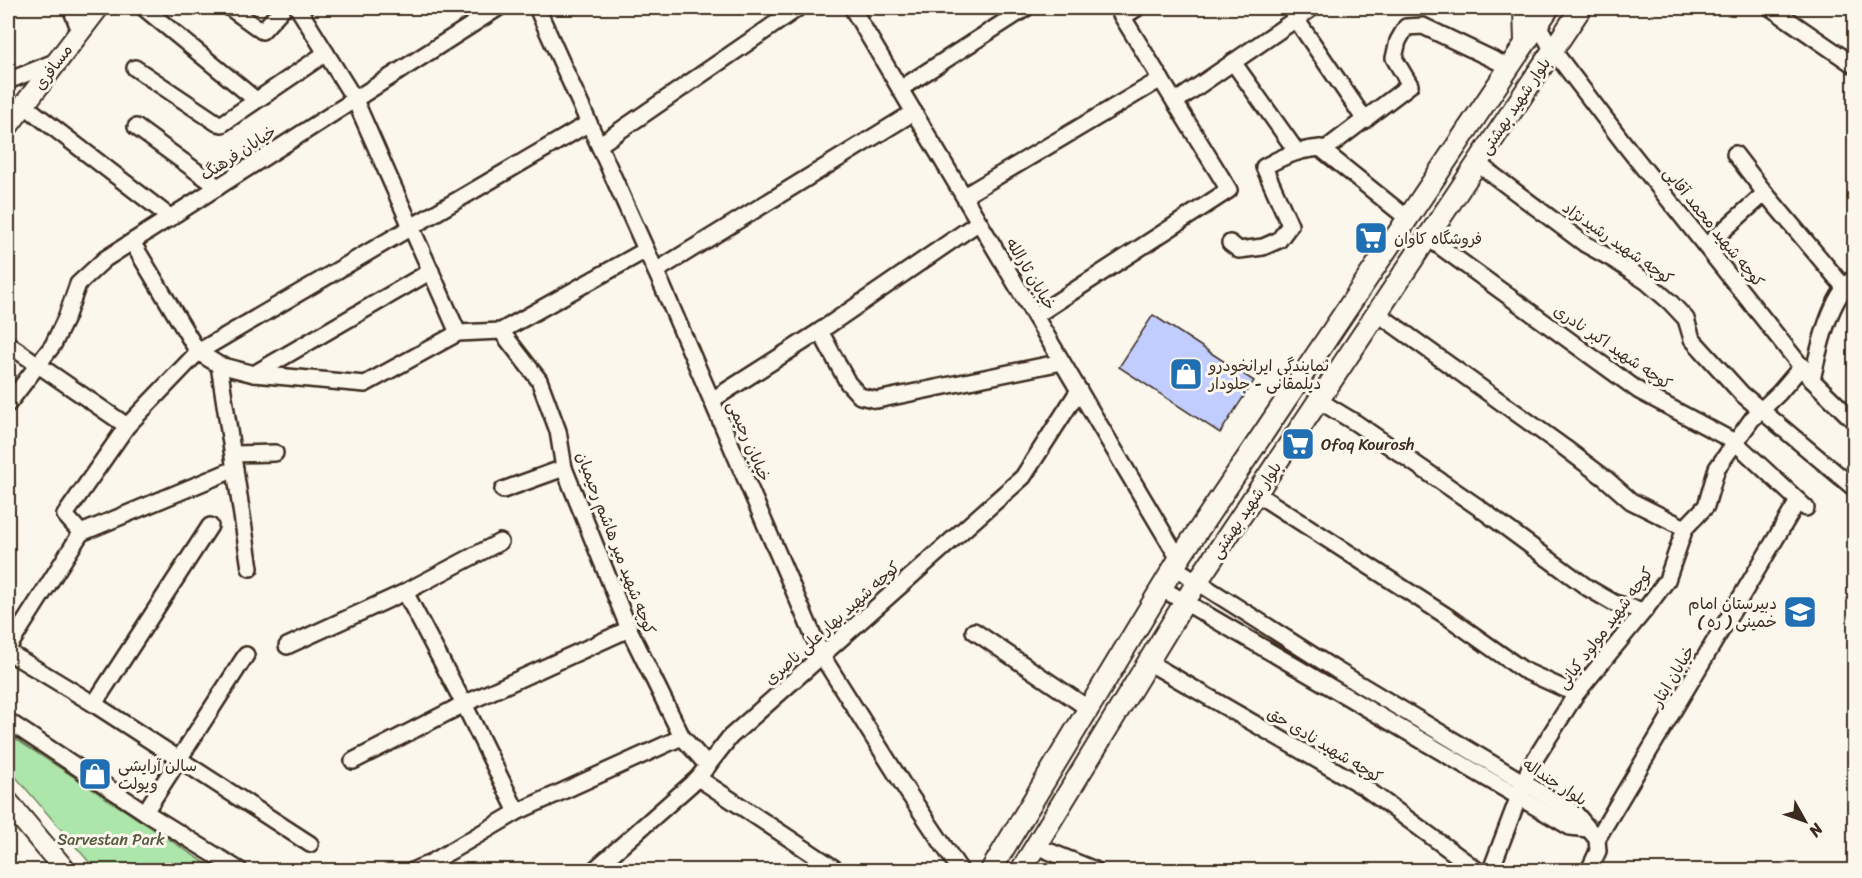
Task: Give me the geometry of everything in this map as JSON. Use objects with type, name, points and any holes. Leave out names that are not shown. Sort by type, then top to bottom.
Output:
[{"type":"main road","name":"مسافری","points":[[8,126],[98,8]]},
{"type":"main road","points":[[1524,8],[1525,43]]},
{"type":"main road","name":"بلوار شهید بهشتی","points":[[1021,870],[1197,582],[1581,8]]},
{"type":"main road","name":"بلوار شهید بهشتی","points":[[991,870],[1176,563],[1525,43],[1538,13]]},
{"type":"main road","points":[[8,802],[65,870]]},
{"type":"main road","points":[[8,818],[51,870]]},
{"type":"street","points":[[70,8],[80,31]]},
{"type":"street","points":[[144,8],[256,99]]},
{"type":"street","points":[[230,8],[261,31],[283,8]]},
{"type":"street","points":[[298,8],[355,100],[458,333]]},
{"type":"street","name":"خیابان فرهنگ","points":[[8,404],[53,345],[78,284],[105,259],[498,8]]},
{"type":"street","name":"خیابان رحیمی","points":[[537,8],[656,271],[822,656],[960,870]]},
{"type":"street","points":[[599,145],[798,8]]},
{"type":"street","name":"خیابان ثارالله","points":[[852,8],[1079,390],[1176,563]]},
{"type":"street","points":[[900,89],[1026,8]]},
{"type":"street","points":[[1035,316],[1229,190],[1120,12],[1137,8]]},
{"type":"street","points":[[1175,102],[1312,8]]},
{"type":"street","points":[[1771,8],[1854,65]]},
{"type":"street","name":"کوچه شهید محمد آقایی","points":[[1538,13],[1552,50],[1812,380],[1854,421]]},
{"type":"street","points":[[1296,19],[1365,120]]},
{"type":"street","points":[[1230,243],[1239,250],[1263,247],[1279,240],[1290,225],[1264,167],[1279,158],[1310,148],[1327,148],[1410,86],[1394,58],[1398,41],[1406,27],[1423,26],[1509,67]]},
{"type":"street","points":[[135,68],[217,123],[222,124],[326,53]]},
{"type":"street","points":[[8,81],[57,61]]},
{"type":"street","points":[[1233,62],[1297,152]]},
{"type":"street","points":[[964,196],[1161,80]]},
{"type":"street","points":[[24,105],[171,218]]},
{"type":"street","points":[[656,271],[914,112]]},
{"type":"street","points":[[81,533],[65,515],[127,426],[198,352],[589,123]]},
{"type":"street","points":[[136,127],[219,187]]},
{"type":"street","points":[[1320,148],[1407,219]]},
{"type":"street","points":[[1735,154],[1765,194],[1849,283],[1821,338],[1812,380]]},
{"type":"street","name":"کوچه شهید رشیدنژاد","points":[[1477,163],[1585,244],[1647,282],[1686,319],[1692,339],[1742,394],[1854,488]]},
{"type":"street","points":[[1706,246],[1765,194]]},
{"type":"street","points":[[712,400],[820,331],[979,222]]},
{"type":"street","name":"کوچه شهید اکبر نادری","points":[[1427,237],[1639,391],[1735,442],[1802,504]]},
{"type":"street","points":[[132,243],[198,352],[219,365],[254,374],[365,384],[458,333],[501,331],[646,250]]},
{"type":"street","points":[[254,374],[431,271]]},
{"type":"street","points":[[1377,313],[1565,448],[1631,501],[1685,528]]},
{"type":"street","name":"کوچه شهید میر هاشم رحیمیان","points":[[501,331],[538,380],[558,431],[564,468],[629,629],[682,737],[703,772],[837,870]]},
{"type":"street","points":[[820,331],[840,371],[860,396],[877,400],[1062,362]]},
{"type":"street","points":[[8,344],[127,426]]},
{"type":"street","points":[[219,365],[250,567]]},
{"type":"street","name":"کوچه شهید مولود کیانی","points":[[1491,870],[1530,766],[1576,694],[1667,580],[1685,528],[1706,506],[1717,468],[1752,419],[1802,366]]},
{"type":"street","name":"کوچه شهید بهار علی ناصری","points":[[594,870],[703,772],[730,738],[1023,477],[1079,390]]},
{"type":"street","points":[[1318,400],[1356,423],[1478,507],[1588,588],[1614,603],[1644,611]]},
{"type":"street","points":[[275,453],[234,461],[81,533],[8,650],[310,844]]},
{"type":"street","points":[[503,490],[564,468]]},
{"type":"street","points":[[1257,494],[1448,617],[1523,670],[1576,694]]},
{"type":"street","name":"خیابان ایثار","points":[[1589,870],[1598,851],[1592,834],[1802,504]]},
{"type":"street","points":[[94,704],[210,526]]},
{"type":"street","points":[[287,646],[405,592],[500,542]]},
{"type":"street","name":"بلوار جنداله","points":[[1176,563],[1197,582],[1389,701],[1521,789],[1570,826],[1592,834]]},
{"type":"street","name":"بلوار جنداله","points":[[1161,588],[1377,715],[1521,789]]},
{"type":"street","points":[[405,592],[517,812]]},
{"type":"street","points":[[353,761],[464,704],[629,629]]},
{"type":"street","points":[[974,631],[1089,709]]},
{"type":"street","points":[[145,812],[246,655]]},
{"type":"street","name":"کوچه شهید نادی حق","points":[[1148,662],[1364,787],[1477,870]]},
{"type":"street","points":[[1377,715],[1389,701]]},
{"type":"street","points":[[8,721],[145,812],[239,870]]},
{"type":"street","points":[[414,870],[434,861],[517,812],[682,737]]},
{"type":"street","points":[[1036,846],[1095,870]]},
{"type":"green space","name":"Sarvestan Park","points":[[8,734],[216,870],[96,870],[8,768]]},
{"type":"building","name":"نمایندگی ایرانخودرو دیلمقانی - جلودار","points":[[1153,315],[1254,381],[1220,433],[1119,367]]},
{"type":"place","name":"فروشگاه کاوان","points":[[1371,238]]},
{"type":"place","name":"نمایندگی ایرانخودرو دیلمقانی - جلودار","points":[[1186,374]]},
{"type":"place","name":"Ofoq Kourosh","points":[[1298,444]]},
{"type":"place","name":"دبیرستان امام خمینی ( ره )","points":[[1800,612]]},
{"type":"place","name":"سالن آرایشی ویولت","points":[[95,774]]}]
